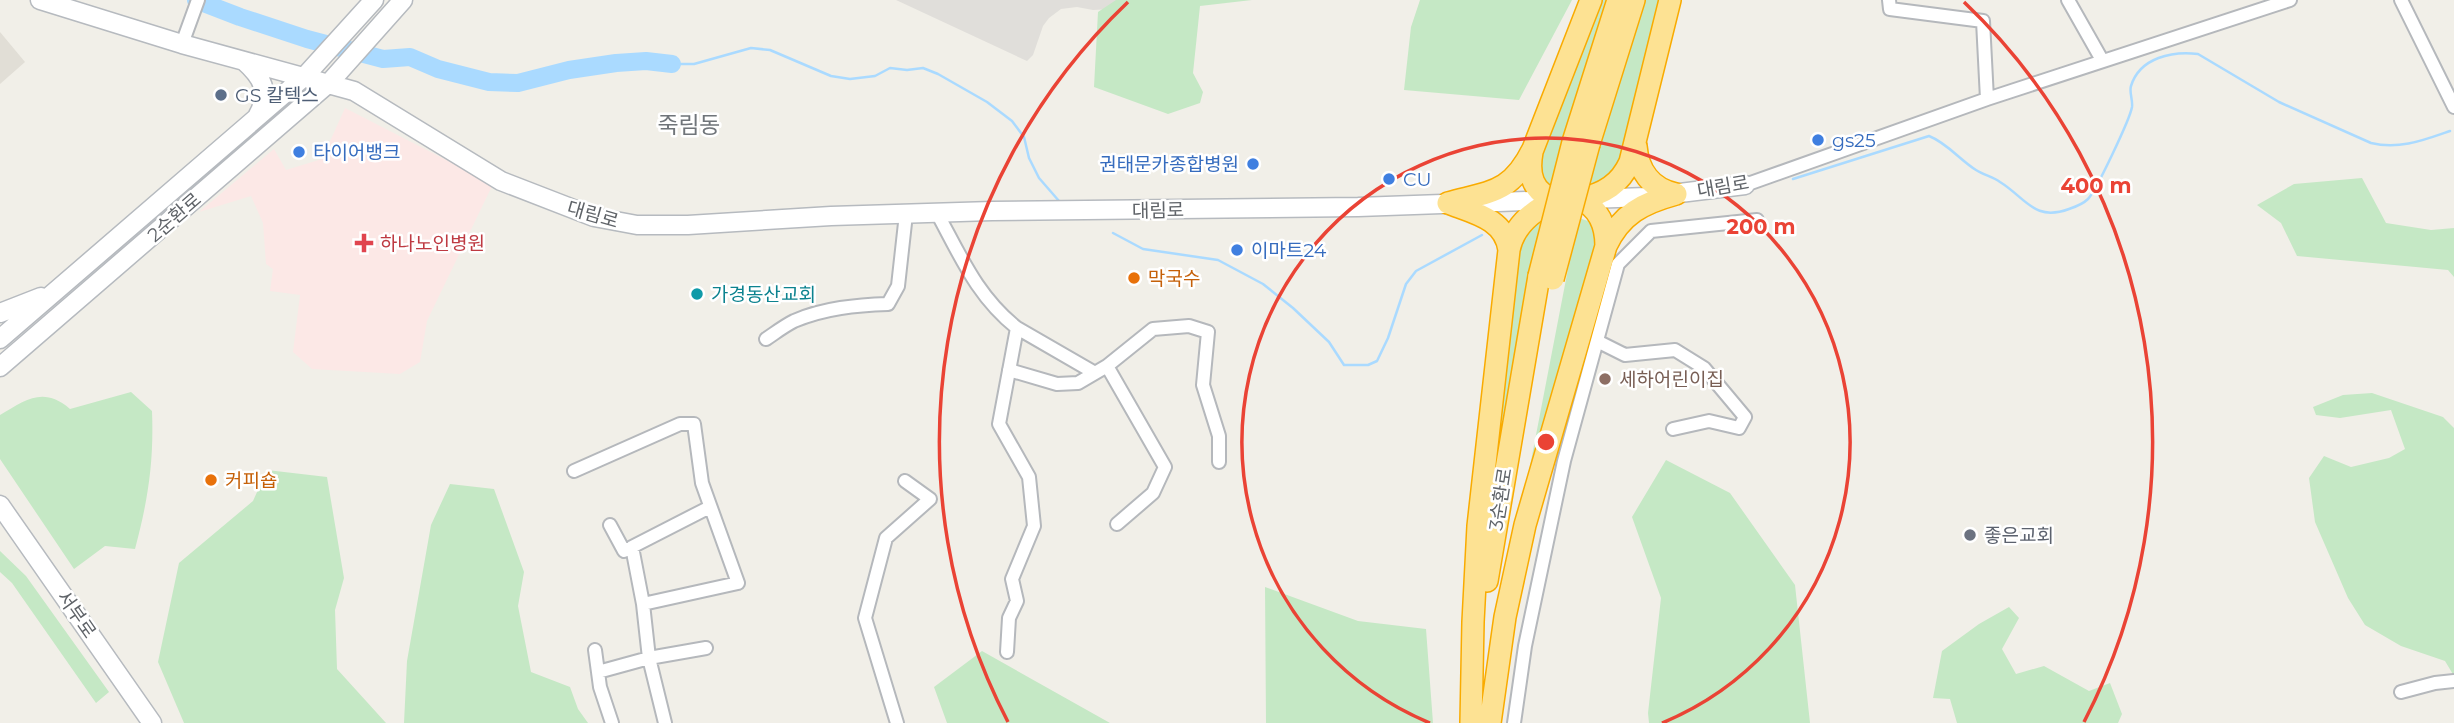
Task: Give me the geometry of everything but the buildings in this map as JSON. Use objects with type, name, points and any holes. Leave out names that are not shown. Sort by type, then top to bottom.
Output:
[{"type":"highway","points":[[1448,203],[1505,186],[1518,174],[1533,149],[1591,0]]},
{"type":"highway","points":[[1546,277],[1618,0]]},
{"type":"highway","points":[[1581,143],[1634,0]]},
{"type":"highway","points":[[1580,200],[1618,182],[1630,162],[1670,0]]},
{"type":"highway","points":[[1636,144],[1639,164],[1646,177],[1662,190],[1676,194]]},
{"type":"highway","points":[[1533,149],[1530,167],[1533,183],[1542,194],[1556,200]]},
{"type":"highway","points":[[1489,723],[1505,617],[1525,525],[1606,246],[1620,223],[1632,211],[1649,202],[1676,194]]},
{"type":"highway","points":[[1472,723],[1478,526],[1509,250],[1512,239],[1523,222],[1535,211],[1556,200]]},
{"type":"highway","points":[[1580,200],[1592,206],[1598,213],[1606,246]]},
{"type":"highway","points":[[1448,203],[1498,225],[1504,232],[1509,250]]},
{"type":"highway","name":"3순환로","points":[[1472,723],[1492,549],[1546,277]]},
{"type":"highway","name":"3순환로","points":[[1489,723],[1498,595],[1538,358],[1546,277]]},
{"type":"street","name":"대림로","points":[[40,0],[182,44],[330,82],[360,94],[500,181],[594,217],[637,225],[937,213],[1359,207],[1580,200],[1676,194],[1745,185],[1987,99],[2290,0]]},
{"type":"street","points":[[182,44],[198,0]]},
{"type":"street","name":"2순환로","points":[[0,339],[305,76],[374,0]]},
{"type":"street","name":"2순환로","points":[[0,367],[330,82],[403,0]]},
{"type":"street","points":[[1889,0],[1890,9],[1983,21],[1987,99]]},
{"type":"street","points":[[2068,0],[2102,60]]},
{"type":"street","points":[[2401,0],[2454,107]]},
{"type":"street","points":[[241,59],[258,74],[265,89],[265,99],[257,117]]},
{"type":"street","points":[[937,213],[980,292],[997,312],[1017,328],[1095,373]]},
{"type":"street","points":[[766,339],[794,321],[853,305],[888,304],[898,286],[906,214]]},
{"type":"street","points":[[1514,723],[1525,646],[1564,461],[1618,264],[1651,232],[1757,220]]},
{"type":"street","points":[[0,313],[57,291]]},
{"type":"street","points":[[1009,370],[1057,384],[1078,383],[1107,366],[1153,329],[1189,326],[1208,332],[1203,385],[1219,436],[1219,462]]},
{"type":"street","points":[[1007,652],[1009,618],[1017,601],[1012,579],[1034,526],[1029,477],[999,424],[1017,328]]},
{"type":"street","points":[[1597,341],[1625,355],[1675,350],[1704,368],[1745,417],[1739,428],[1709,421],[1673,429]]},
{"type":"street","points":[[1107,366],[1166,467],[1153,493],[1116,524]]},
{"type":"street","points":[[574,471],[680,424],[694,424],[702,483],[738,583],[643,604]]},
{"type":"street","points":[[897,723],[865,618],[886,538],[930,499],[905,481]]},
{"type":"street","name":"서부로","points":[[0,505],[152,723]]},
{"type":"street","points":[[610,525],[624,551],[710,506]]},
{"type":"street","points":[[632,547],[643,604],[649,658],[665,723]]},
{"type":"street","points":[[598,672],[649,658],[706,648]]},
{"type":"street","points":[[595,650],[600,687],[612,723]]},
{"type":"street","points":[[2401,692],[2454,681]]},
{"type":"shaded area","points":[[896,0],[1144,0],[1112,9],[1061,9],[1043,26],[1033,55],[1027,61]]},
{"type":"shaded area","points":[[0,32],[25,62],[0,84]]},
{"type":"shaded area","name":"하나노인병원","points":[[345,108],[493,184],[427,321],[420,362],[400,374],[312,369],[293,352],[300,295],[270,291],[273,269],[266,264],[263,223],[251,196],[199,212],[274,149],[286,170],[322,159]]},
{"type":"green space","points":[[1116,0],[1252,0],[1200,6],[1193,73],[1203,92],[1200,103],[1168,114],[1094,87],[1098,12]]},
{"type":"green space","points":[[1420,0],[1572,0],[1519,100],[1404,90],[1411,27]]},
{"type":"green space","points":[[1598,0],[1610,0],[1562,141],[1596,147],[1640,0],[1663,0],[1621,168],[1594,186],[1547,188],[1537,177],[1546,127]]},
{"type":"green space","points":[[2362,178],[2386,223],[2431,230],[2454,228],[2454,277],[2448,270],[2297,256],[2281,223],[2257,205],[2294,184]]},
{"type":"green space","points":[[1576,217],[1594,223],[1599,233],[1515,544],[1573,243],[1539,239],[1484,546],[1519,240],[1540,219]]},
{"type":"green space","points":[[131,392],[152,411],[149,481],[135,549],[105,546],[74,569],[0,459],[0,415],[26,400],[35,398],[51,398],[70,409]]},
{"type":"green space","points":[[2372,393],[2443,417],[2454,428],[2454,676],[2445,661],[2401,646],[2365,625],[2348,598],[2315,522],[2309,478],[2324,456],[2351,467],[2389,458],[2405,449],[2391,410],[2340,418],[2316,415],[2313,407],[2343,395]]},
{"type":"green space","points":[[1666,460],[1730,493],[1795,585],[1810,723],[1649,723],[1661,598],[1632,517]]},
{"type":"green space","points":[[267,470],[327,477],[344,578],[335,610],[337,669],[386,723],[184,723],[158,662],[179,563],[253,501]]},
{"type":"green space","points":[[450,484],[494,489],[524,572],[518,606],[531,672],[570,687],[578,709],[588,723],[404,723],[407,661],[431,525]]},
{"type":"green space","points":[[0,551],[26,576],[109,692],[96,703],[12,583],[0,572]]},
{"type":"green space","points":[[1265,587],[1358,621],[1426,629],[1433,723],[1266,723]]},
{"type":"green space","points":[[2009,607],[2019,618],[2002,649],[2016,674],[2044,666],[2089,691],[2110,683],[2122,714],[2118,723],[1957,723],[1950,699],[1933,698],[1942,651],[1979,624]]},
{"type":"green space","points":[[982,651],[1110,723],[947,723],[934,687]]},
{"type":"waterway","points":[[196,0],[307,39],[383,59],[410,57],[438,69],[489,82],[518,83],[569,70],[616,63],[646,61],[672,64]]},
{"type":"waterway","points":[[672,64],[694,64],[751,48],[770,50],[831,76],[850,79],[875,76],[890,68],[923,68],[987,102],[1012,121],[1024,137],[1029,158],[1039,178],[1059,201],[1063,202]]},
{"type":"waterway","points":[[1793,179],[1929,136],[1976,170],[2009,188],[2031,206],[2047,213],[2069,209],[2088,199],[2105,170],[2130,114],[2131,88],[2135,76],[2150,62],[2178,54],[2198,54],[2279,102],[2371,143],[2401,145],[2450,131]]},
{"type":"waterway","points":[[1113,233],[1143,249],[1218,260],[1263,284],[1329,342],[1344,365],[1368,365],[1377,361],[1388,338],[1406,284],[1416,271],[1482,235]]},
{"type":"place","name":"GS 칼텍스","points":[[221,95]]},
{"type":"place","name":"gs25","points":[[1818,140]]},
{"type":"place","name":"타이어뱅크","points":[[299,152]]},
{"type":"place","name":"권태문카종합병원","points":[[1253,164]]},
{"type":"place","name":"CU","points":[[1389,179]]},
{"type":"place","name":"하나노인병원","points":[[364,243]]},
{"type":"place","name":"이마트24","points":[[1237,250]]},
{"type":"place","name":"막국수","points":[[1134,278]]},
{"type":"place","name":"가경동산교회","points":[[697,294]]},
{"type":"place","name":"세하어린이집","points":[[1605,379]]},
{"type":"place","name":"커피숍","points":[[211,480]]},
{"type":"place","name":"좋은교회","points":[[1970,535]]},
{"type":"district","name":"죽림동","points":[[689,125]]}]
